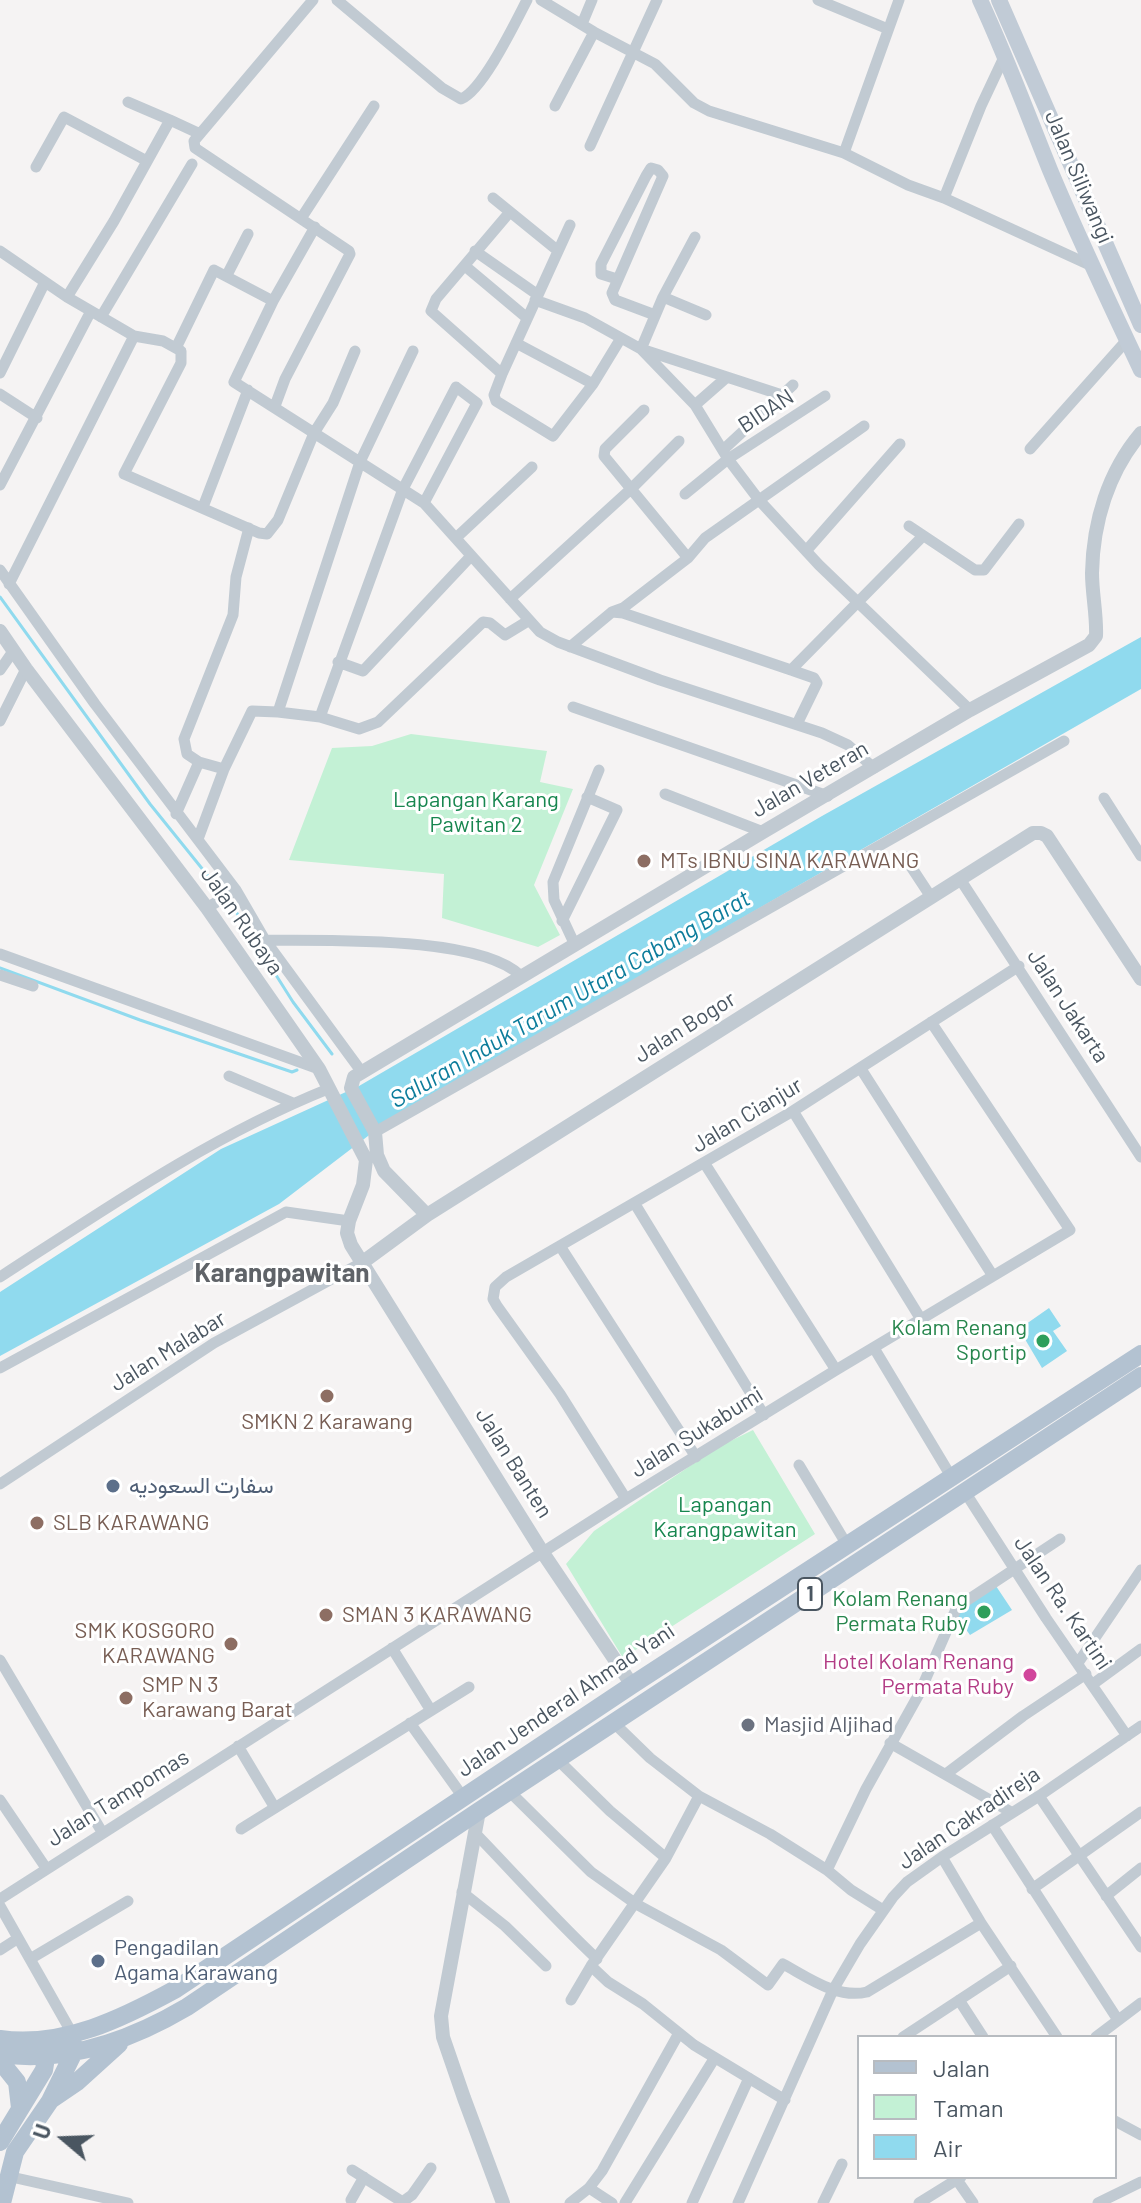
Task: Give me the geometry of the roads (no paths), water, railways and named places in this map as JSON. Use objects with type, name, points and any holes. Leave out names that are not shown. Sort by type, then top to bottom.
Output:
[{"type":"main road","name":"Jalan Siliwangi","points":[[980,0],[1092,266],[1141,370]]},
{"type":"main road","name":"Jalan Siliwangi","points":[[999,0],[1141,325]]},
{"type":"main road","name":"Jalan Jenderal Ahmad Yani","points":[[73,2044],[176,1989],[632,1685],[1141,1354]]},
{"type":"main road","name":"Jalan Jenderal Ahmad Yani","points":[[0,2054],[48,2046],[124,2040],[187,2007],[509,1791],[1141,1376]]},
{"type":"main road","name":"Jalan Jenderal Ahmad Yani","points":[[0,2039],[48,2046]]},
{"type":"main road","points":[[50,2101],[77,2082],[124,2040]]},
{"type":"main road","points":[[2,2203],[15,2152],[50,2101],[73,2044]]},
{"type":"main road","points":[[0,2142],[44,2070],[48,2046]]},
{"type":"main road","points":[[0,2061],[17,2082],[20,2108]]},
{"type":"street","points":[[275,406],[285,379],[350,258],[349,251],[195,148],[194,141],[313,0]]},
{"type":"street","points":[[337,0],[442,88],[461,99],[470,94],[487,71],[527,0]]},
{"type":"street","points":[[582,24],[592,0]]},
{"type":"street","points":[[590,146],[657,0]]},
{"type":"street","points":[[818,0],[888,29]]},
{"type":"street","points":[[844,153],[899,0]]},
{"type":"street","points":[[548,2],[594,32],[655,64],[694,103],[709,111],[844,153],[908,185],[944,198],[1092,266]]},
{"type":"street","points":[[555,106],[594,32]]},
{"type":"street","points":[[944,198],[1005,54]]},
{"type":"street","points":[[128,102],[198,133]]},
{"type":"street","points":[[302,217],[374,106]]},
{"type":"street","points":[[36,167],[64,117],[147,161]]},
{"type":"street","points":[[67,297],[170,120]]},
{"type":"street","points":[[0,485],[96,314],[192,164]]},
{"type":"street","points":[[617,279],[601,274],[601,264],[646,176],[651,168],[658,170],[663,176],[612,293],[615,300],[655,315]]},
{"type":"street","points":[[493,198],[557,250]]},
{"type":"street","points":[[502,374],[431,311],[436,299],[509,213]]},
{"type":"street","points":[[570,225],[502,374],[494,395],[496,401],[553,436],[593,384],[621,338]]},
{"type":"street","points":[[315,227],[273,301],[234,382],[424,503],[540,632],[570,647],[660,680],[797,724],[848,745],[874,768]]},
{"type":"street","points":[[227,275],[248,234]]},
{"type":"street","points":[[641,349],[663,297],[695,237]]},
{"type":"street","points":[[0,251],[67,297],[134,336],[163,341],[181,351],[181,363],[124,474],[267,534],[273,529],[314,433],[333,403],[355,351]]},
{"type":"street","points":[[475,251],[537,297],[585,318],[641,349],[782,395]]},
{"type":"street","points":[[465,266],[527,318]]},
{"type":"street","points":[[176,348],[214,270],[273,301]]},
{"type":"street","points":[[0,373],[45,282]]},
{"type":"street","points":[[663,297],[706,315]]},
{"type":"street","points":[[9,584],[134,336]]},
{"type":"street","points":[[1030,449],[1127,340]]},
{"type":"street","points":[[516,343],[593,384]]},
{"type":"street","points":[[641,349],[695,405],[759,500],[857,602],[970,710]]},
{"type":"street","points":[[278,712],[360,462],[413,351]]},
{"type":"street","points":[[695,405],[727,377]]},
{"type":"street","points":[[685,494],[793,385]]},
{"type":"street","points":[[320,717],[403,489],[456,387],[477,403],[424,503]]},
{"type":"street","points":[[203,507],[248,390]]},
{"type":"street","points":[[0,394],[37,418]]},
{"type":"street","name":"BIDAN","points":[[726,454],[825,396]]},
{"type":"street","points":[[644,410],[603,453],[688,558]]},
{"type":"street","points":[[570,647],[612,612],[623,608],[688,558],[705,538],[864,426]]},
{"type":"street","name":"Jalan Veteran","points":[[361,1071],[1095,639],[1092,574],[1096,535],[1113,475],[1141,433]]},
{"type":"street","points":[[510,599],[679,441]]},
{"type":"street","points":[[806,551],[900,444]]},
{"type":"street","points":[[457,537],[532,467]]},
{"type":"street","points":[[909,526],[975,570],[984,570],[1019,524]]},
{"type":"street","points":[[224,769],[199,762],[187,754],[184,739],[233,615],[236,577],[249,528]]},
{"type":"street","points":[[791,670],[923,536]]},
{"type":"street","points":[[338,662],[363,671],[471,556]]},
{"type":"street","points":[[0,570],[176,814],[198,839],[265,940],[361,1071],[354,1077],[351,1088],[375,1132],[377,1155],[384,1171],[427,1215]]},
{"type":"street","points":[[612,612],[623,613],[814,678],[817,683],[797,724]]},
{"type":"street","points":[[198,839],[224,769],[252,711],[320,717],[359,729],[370,727],[483,622],[488,621],[505,635],[528,621]]},
{"type":"street","name":"Jalan Rubaya","points":[[0,631],[26,669],[211,906],[319,1069],[366,1160],[366,1176],[349,1221]]},
{"type":"street","points":[[0,670],[14,650]]},
{"type":"street","points":[[0,721],[26,669]]},
{"type":"street","points":[[573,707],[828,796]]},
{"type":"street","points":[[375,1132],[1064,741]]},
{"type":"street","points":[[176,814],[199,762]]},
{"type":"street","points":[[574,943],[554,900],[553,882],[599,770]]},
{"type":"street","points":[[665,794],[763,832]]},
{"type":"street","points":[[562,921],[617,810],[587,797]]},
{"type":"street","points":[[1104,798],[1141,856]]},
{"type":"street","name":"Jalan Bogor","points":[[363,1262],[427,1215],[1033,833],[1047,836],[1141,979]]},
{"type":"street","points":[[904,856],[931,897]]},
{"type":"street","name":"Jalan Jakarta","points":[[960,879],[1141,1157]]},
{"type":"street","points":[[211,906],[233,892]]},
{"type":"street","points":[[265,940],[420,945],[491,958],[504,962],[521,976]]},
{"type":"street","points":[[0,954],[319,1069]]},
{"type":"street","name":"Jalan Cianjur","points":[[626,1499],[560,1394],[497,1306],[493,1292],[506,1277],[793,1111],[1019,966]]},
{"type":"street","points":[[0,975],[33,986]]},
{"type":"street","name":"Jalan Sukabumi","points":[[543,1553],[836,1370],[1070,1230],[931,1022]]},
{"type":"street","points":[[861,1069],[993,1276]]},
{"type":"street","points":[[229,1076],[293,1103]]},
{"type":"street","points":[[0,1277],[181,1162],[293,1103],[330,1093]]},
{"type":"street","points":[[793,1111],[922,1321]]},
{"type":"street","points":[[705,1164],[836,1370]]},
{"type":"street","points":[[635,1204],[764,1415]]},
{"type":"street","points":[[0,1368],[286,1212],[349,1221],[347,1233],[351,1245],[363,1262]]},
{"type":"street","points":[[560,1246],[696,1457]]},
{"type":"street","name":"Jalan Malabar","points":[[0,1484],[214,1343],[363,1262]]},
{"type":"street","name":"Jalan Banten","points":[[363,1262],[543,1553],[632,1685]]},
{"type":"street","points":[[874,1348],[952,1478]]},
{"type":"street","points":[[799,1465],[847,1545]]},
{"type":"street","name":"Jalan Ra. Kartini","points":[[965,1492],[1127,1736]]},
{"type":"street","points":[[827,1870],[890,1743],[919,1694],[957,1607],[1060,1539]]},
{"type":"street","name":"Jalan Tampomas","points":[[0,1899],[543,1553]]},
{"type":"street","points":[[1078,1663],[1141,1570]]},
{"type":"street","points":[[392,1648],[430,1709]]},
{"type":"street","points":[[946,1774],[1023,1716],[1141,1649]]},
{"type":"street","points":[[0,1660],[4,1675],[102,1832]]},
{"type":"street","points":[[241,1829],[469,1687]]},
{"type":"street","points":[[410,1723],[463,1797]]},
{"type":"street","points":[[614,1723],[650,1758],[699,1796],[770,1834],[883,1910]]},
{"type":"street","name":"Jalan Cakradireja","points":[[738,2203],[833,1990],[883,1910],[907,1882],[942,1857],[1141,1726]]},
{"type":"street","points":[[890,1743],[1011,1812]]},
{"type":"street","points":[[238,1746],[275,1808]]},
{"type":"street","points":[[558,1760],[610,1811],[666,1858]]},
{"type":"street","points":[[509,1791],[571,1855],[636,1904],[721,1950],[766,1984],[770,1983],[783,1964],[833,1990],[859,1994],[867,1992],[981,1923]]},
{"type":"street","points":[[571,2000],[666,1858],[699,1796]]},
{"type":"street","points":[[1039,1796],[1141,1947]]},
{"type":"street","points":[[0,1800],[46,1868]]},
{"type":"street","points":[[479,1811],[441,2016],[443,2037],[503,2203]]},
{"type":"street","points":[[1032,1889],[1140,1816]]},
{"type":"street","points":[[992,1825],[1118,2020]]},
{"type":"street","points":[[475,1833],[512,1870],[608,1982],[643,2004],[714,2059],[785,2100]]},
{"type":"street","points":[[942,1857],[981,1923],[1056,2035]]},
{"type":"street","points":[[1106,1896],[1141,1868]]},
{"type":"street","points":[[462,1892],[505,1926],[546,1966]]},
{"type":"street","points":[[30,1959],[128,1901]]},
{"type":"street","points":[[0,1906],[73,2044]]},
{"type":"street","points":[[0,1950],[17,1939]]},
{"type":"street","points":[[919,2033],[959,2000],[1011,1966]]},
{"type":"street","points":[[959,2000],[982,2035]]},
{"type":"street","points":[[1099,2035],[1141,2003]]},
{"type":"street","points":[[570,2203],[589,2188],[624,2133],[679,2033]]},
{"type":"street","points":[[625,2203],[714,2059]]},
{"type":"street","points":[[692,2203],[749,2078]]},
{"type":"street","points":[[1117,2122],[1141,2135]]},
{"type":"street","points":[[823,2203],[842,2164]]},
{"type":"street","points":[[352,2170],[401,2202],[412,2195],[431,2168]]},
{"type":"street","points":[[7,2176],[128,2203]]},
{"type":"street","points":[[351,2200],[364,2177]]},
{"type":"street","points":[[919,2203],[957,2179]]},
{"type":"street","points":[[960,2179],[973,2203]]},
{"type":"street","points":[[1098,2203],[1141,2182]]},
{"type":"street","points":[[589,2188],[612,2203]]},
{"type":"water","name":"Saluran Induk Tarum Utara Cabang Barat","points":[[1141,637],[1141,689],[385,1123],[279,1204],[0,1356],[0,1292],[221,1149],[359,1086],[822,816]]},
{"type":"water","name":"Kolam Renang Sportip","points":[[1049,1308],[1061,1326],[1053,1331],[1067,1351],[1042,1368],[1019,1329]]},
{"type":"water","name":"Kolam Renang Permata Ruby","points":[[996,1586],[1012,1610],[970,1635],[955,1614]]},
{"type":"waterway","points":[[0,597],[150,804],[233,907],[293,1002],[332,1054]]},
{"type":"waterway","points":[[0,968],[140,1020],[292,1072],[297,1070]]},
{"type":"place","name":"MTs IBNU SINA KARAWANG","points":[[644,861]]},
{"type":"place","name":"Kolam Renang Sportip","points":[[1043,1341]]},
{"type":"place","name":"SMKN 2 Karawang","points":[[327,1396]]},
{"type":"place","name":"سفارت السعوديه","points":[[113,1486]]},
{"type":"place","name":"SLB KARAWANG","points":[[37,1523]]},
{"type":"place","name":"Kolam Renang Permata Ruby","points":[[984,1612]]},
{"type":"place","name":"SMAN 3 KARAWANG","points":[[326,1615]]},
{"type":"place","name":"SMK KOSGORO KARAWANG","points":[[231,1644]]},
{"type":"place","name":"Hotel Kolam Renang Permata Ruby","points":[[1030,1675]]},
{"type":"place","name":"SMP N 3 Karawang Barat","points":[[126,1698]]},
{"type":"place","name":"Masjid Aljihad","points":[[748,1725]]},
{"type":"place","name":"Pengadilan Agama Karawang","points":[[98,1961]]},
{"type":"district","name":"Karangpawitan","points":[[282,1273]]},
{"type":"park label","name":"Lapangan Karang Pawitan 2","points":[[476,812]]},
{"type":"park label","name":"Lapangan Karangpawitan","points":[[725,1518]]}]
